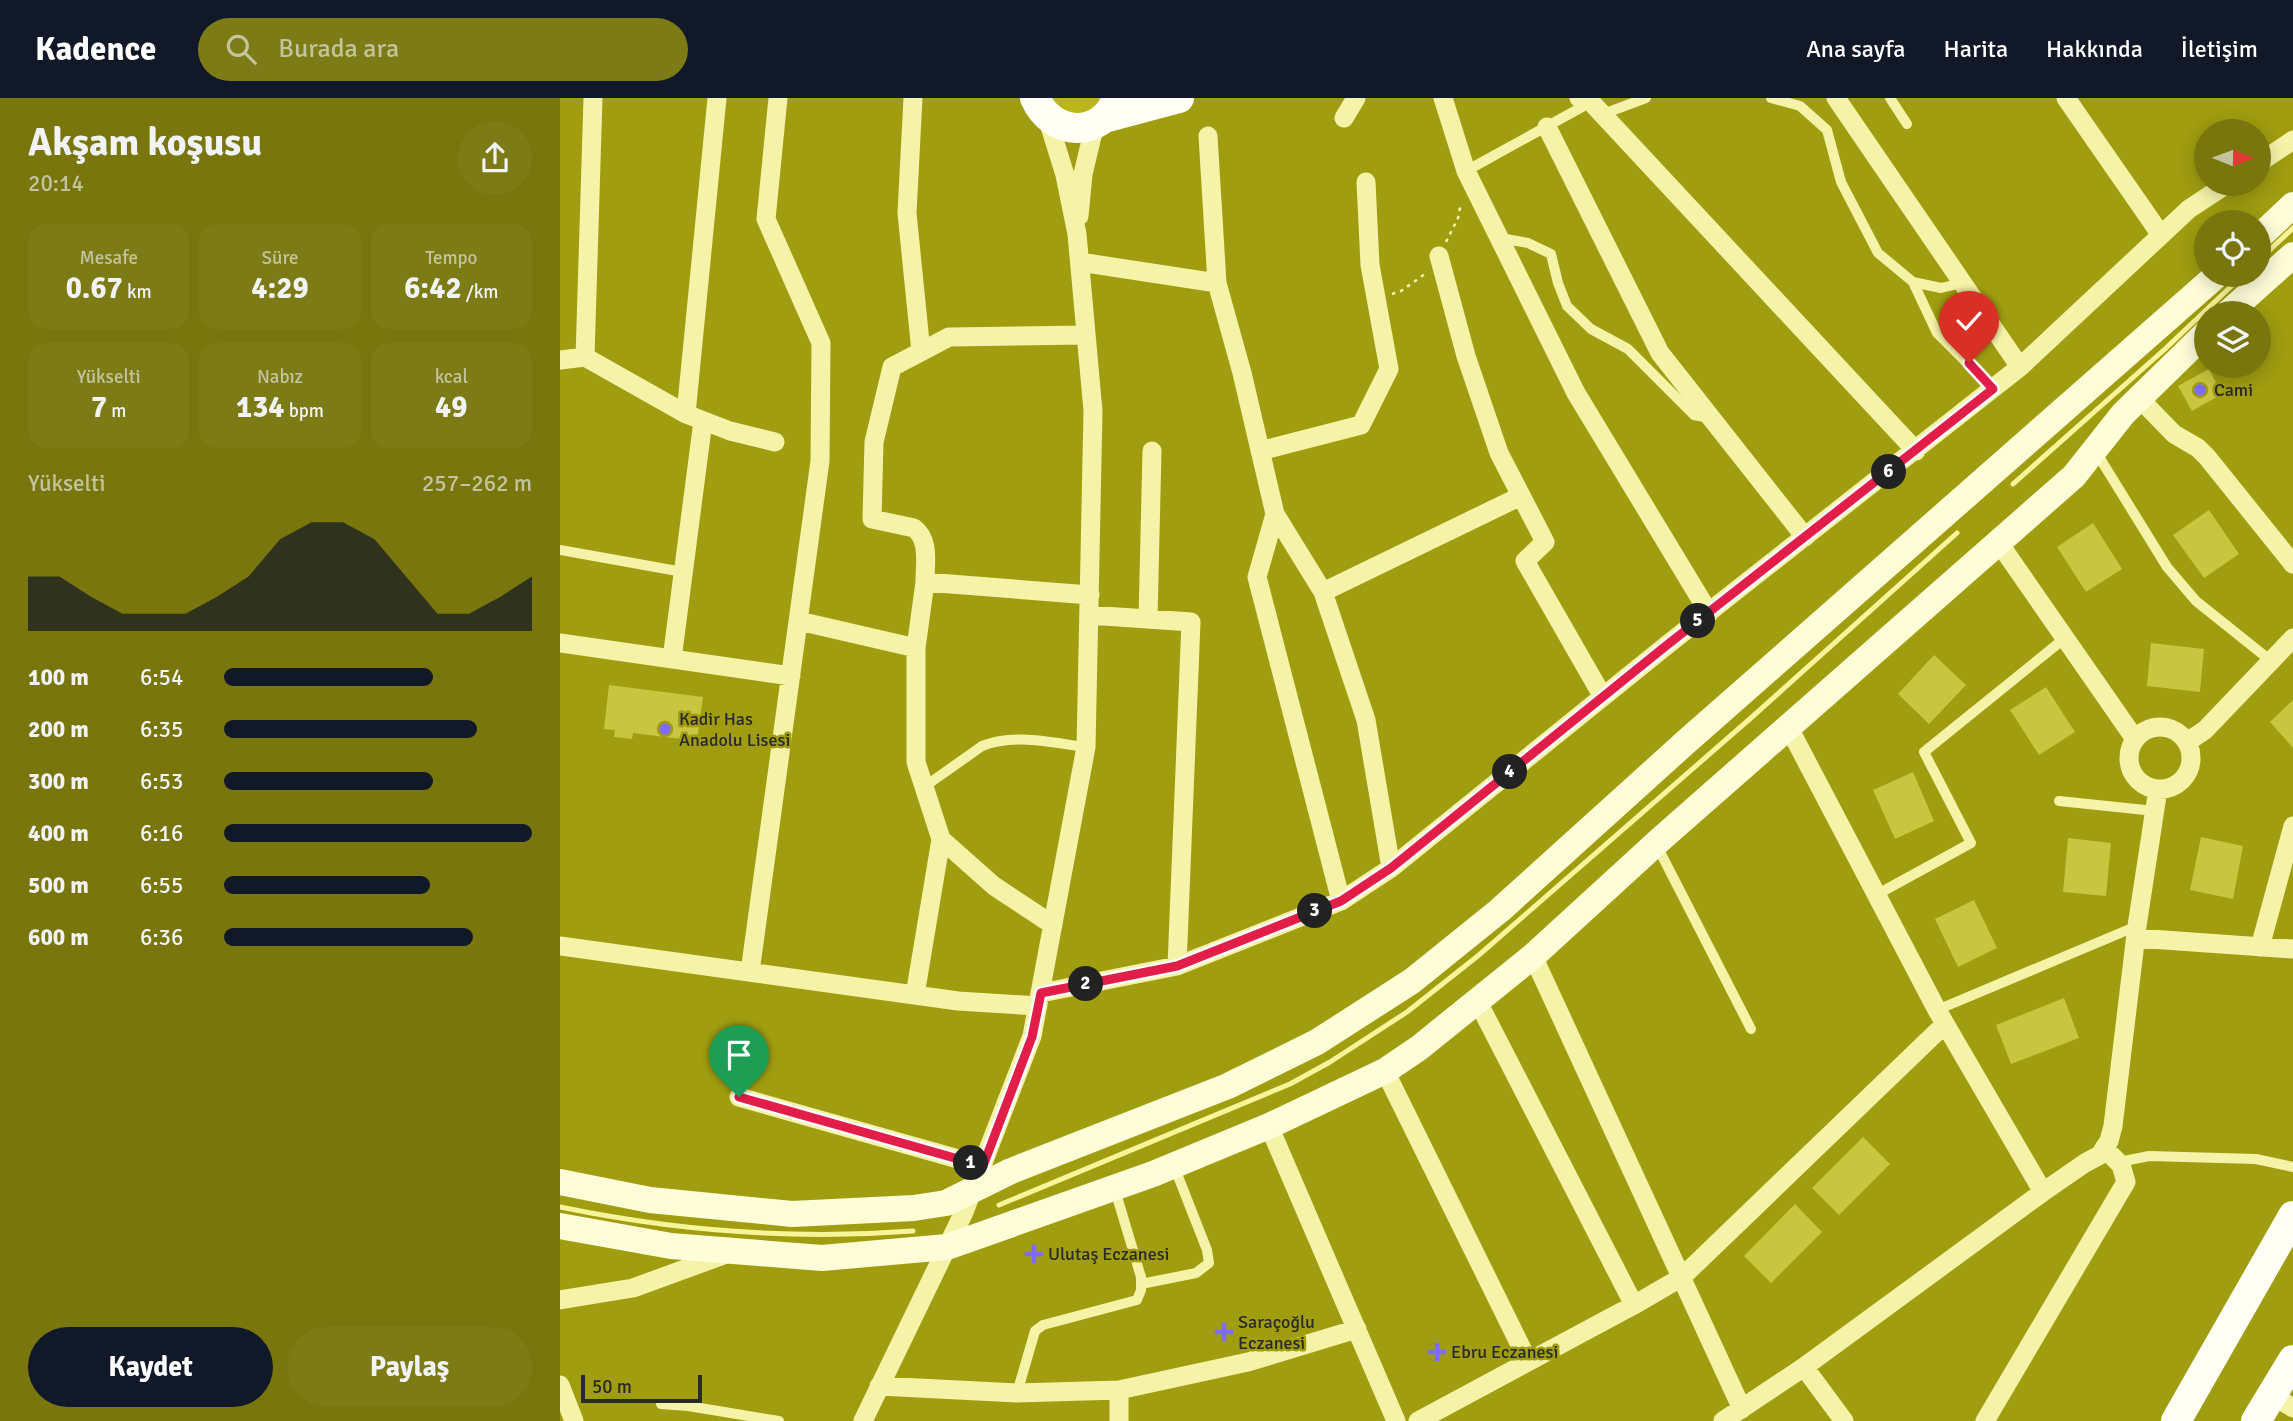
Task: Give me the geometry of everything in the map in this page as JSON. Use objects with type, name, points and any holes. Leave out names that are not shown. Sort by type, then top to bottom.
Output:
[{"type":"main road","points":[[1036,105],[1065,127],[1085,127],[1105,113],[1179,98]]},
{"type":"main road","points":[[2271,226],[2293,205]]},
{"type":"main road","points":[[2241,301],[2293,255]]},
{"type":"main road","points":[[560,1182],[650,1200],[792,1213],[914,1208],[946,1203],[978,1178],[1022,1167],[1256,1074],[1349,1023],[1412,981],[1500,910],[2203,287]]},
{"type":"main road","points":[[560,1226],[671,1246],[822,1258],[947,1247],[1174,1165],[1269,1126],[1385,1071],[1419,1048],[1533,956],[1656,844],[2074,476],[2123,414],[2194,345]]},
{"type":"main road","points":[[2176,1421],[2293,1216]]},
{"type":"main road","points":[[2256,1421],[2282,1402],[2293,1360]]},
{"type":"street","points":[[585,357],[593,98]]},
{"type":"street","points":[[672,659],[683,572],[717,98]]},
{"type":"street","points":[[750,972],[820,461],[821,343],[766,219],[778,98]]},
{"type":"street","points":[[913,98],[907,213],[921,352]]},
{"type":"street","points":[[1344,118],[1356,98]]},
{"type":"street","points":[[1443,98],[1466,171],[1576,393],[1709,613]]},
{"type":"street","points":[[1836,98],[2020,367]]},
{"type":"street","points":[[2066,98],[2161,236]]},
{"type":"street","points":[[863,1421],[978,1178],[1032,1037],[1086,747],[1093,411],[1077,234],[1065,175],[1036,105]]},
{"type":"street","points":[[1591,105],[1916,451]]},
{"type":"street","points":[[1077,234],[1083,174],[1105,113]]},
{"type":"street","points":[[1547,127],[1660,353],[1805,537]]},
{"type":"street","points":[[1208,136],[1217,283],[1275,514],[1323,592],[1366,720],[1391,868]]},
{"type":"street","points":[[2272,154],[2293,140]]},
{"type":"street","points":[[1260,451],[1361,425],[1389,369],[1370,265],[1366,181]]},
{"type":"street","points":[[560,946],[958,1001],[1039,1000],[1177,966],[1341,901],[1391,868],[1993,389],[2189,209],[2209,196]]},
{"type":"street","points":[[1439,256],[1474,380],[1499,453],[1545,542],[1525,561],[1603,697]]},
{"type":"street","points":[[1080,262],[1217,283]]},
{"type":"street","points":[[915,995],[941,839],[916,762],[916,648],[925,582],[925,543],[914,528],[872,519],[874,442],[892,367],[949,337],[1086,335]]},
{"type":"street","points":[[560,360],[585,357],[695,417],[730,431],[775,442]]},
{"type":"street","points":[[2139,398],[2174,434],[2198,448],[2207,457],[2293,564]]},
{"type":"street","points":[[1148,619],[1152,451]]},
{"type":"street","points":[[1323,592],[1521,496]]},
{"type":"street","points":[[1275,514],[1257,577],[1341,901]]},
{"type":"street","points":[[1999,543],[2135,738]]},
{"type":"street","points":[[925,582],[1090,595]]},
{"type":"street","points":[[1089,615],[1191,622],[1177,966]]},
{"type":"street","points":[[799,621],[916,648]]},
{"type":"street","points":[[2187,742],[2205,730],[2293,638]]},
{"type":"street","points":[[560,643],[791,676]]},
{"type":"street","points":[[2162,727],[2181,734],[2187,742],[2191,752],[2188,773],[2172,787],[2158,789],[2142,784],[2134,776],[2130,768],[2130,747],[2135,738],[2152,728],[2162,727]]},
{"type":"street","points":[[1788,728],[1941,1017],[2043,1192]]},
{"type":"street","points":[[1985,1421],[2126,1182],[2112,1155],[2113,1126],[2136,932],[2158,789]]},
{"type":"street","points":[[2260,947],[2293,826]]},
{"type":"street","points":[[941,839],[994,886],[1053,925]]},
{"type":"street","points":[[2136,932],[2293,949]]},
{"type":"street","points":[[1533,956],[1742,1409]]},
{"type":"street","points":[[1478,1002],[1634,1305]]},
{"type":"street","points":[[1418,1421],[1682,1277],[1941,1017]]},
{"type":"street","points":[[1385,1071],[1528,1362]]},
{"type":"street","points":[[739,1097],[978,1178]]},
{"type":"street","points":[[1269,1126],[1396,1421]]},
{"type":"street","points":[[1723,1421],[1804,1367],[2085,1163],[2100,1155],[2112,1155]]},
{"type":"street","points":[[560,1300],[634,1288],[733,1251]]},
{"type":"street","points":[[879,1386],[1017,1393],[1118,1390],[1248,1362],[1357,1329]]},
{"type":"street","points":[[1804,1367],[1844,1421]]},
{"type":"street","points":[[560,1385],[574,1421]]},
{"type":"street","points":[[1118,1390],[1119,1421]]},
{"type":"lane","points":[[1466,171],[1591,105],[1646,98]]},
{"type":"lane","points":[[1771,98],[1800,106],[1827,130],[1841,182],[1878,253],[1913,282],[1937,333],[1993,389]]},
{"type":"lane","points":[[1890,98],[1907,124]]},
{"type":"lane","points":[[1499,238],[1528,243],[1551,254],[1567,306],[1591,329],[1628,349],[1694,415],[1711,418]]},
{"type":"lane","points":[[1913,282],[1941,288],[1962,283]]},
{"type":"lane","points":[[2095,450],[2166,568],[2196,601],[2271,661]]},
{"type":"lane","points":[[560,550],[683,572]]},
{"type":"lane","points":[[1876,895],[1971,843],[1924,752],[2065,638]]},
{"type":"lane","points":[[924,787],[982,746],[993,742],[1029,740],[1086,747]]},
{"type":"lane","points":[[2059,801],[2155,811]]},
{"type":"lane","points":[[1656,844],[1751,1029]]},
{"type":"lane","points":[[1941,1017],[2136,932]]},
{"type":"lane","points":[[2112,1155],[2256,1158],[2293,1167]]},
{"type":"lane","points":[[1141,1284],[1196,1273],[1209,1263],[1207,1250],[1174,1165]]},
{"type":"lane","points":[[1017,1393],[1035,1331],[1043,1325],[1137,1300],[1141,1277],[1114,1188]]},
{"type":"lane","points":[[661,1404],[779,1421]]},
{"type":"shaded area","points":[[1047,98],[1105,98],[1090,113],[1068,115]]},
{"type":"building","name":"Cami","points":[[2194,377],[2214,378],[2222,394],[2192,411],[2178,386]]},
{"type":"building","points":[[2209,510],[2239,554],[2204,578],[2173,535]]},
{"type":"building","points":[[2093,523],[2122,569],[2086,592],[2057,547]]},
{"type":"building","points":[[2151,643],[2204,649],[2200,692],[2147,686]]},
{"type":"building","points":[[1934,655],[1966,685],[1929,724],[1898,694]]},
{"type":"building","points":[[609,685],[703,697],[697,741],[633,733],[632,739],[614,737],[615,730],[604,729]]},
{"type":"building","points":[[2046,687],[2075,732],[2039,755],[2010,710]]},
{"type":"building","points":[[2293,700],[2293,748],[2270,722]]},
{"type":"building","points":[[1913,772],[1934,821],[1895,839],[1873,790]]},
{"type":"building","points":[[2201,837],[2243,846],[2233,899],[2190,890]]},
{"type":"building","points":[[2068,838],[2111,843],[2106,896],[2063,892]]},
{"type":"building","points":[[1974,900],[1997,948],[1958,967],[1935,919]]},
{"type":"building","points":[[2064,998],[2079,1038],[2011,1064],[1996,1025]]},
{"type":"building","points":[[1863,1137],[1890,1164],[1839,1215],[1812,1188]]},
{"type":"building","points":[[1795,1204],[1822,1232],[1771,1283],[1744,1256]]},
{"type":"waterway","points":[[2271,249],[2293,228]]},
{"type":"waterway","points":[[2013,484],[2230,287]]},
{"type":"waterway","points":[[999,1205],[1290,1084],[1330,1062],[1407,1012],[1479,955],[1752,717],[1957,533]]},
{"type":"waterway","points":[[560,1207],[692,1228],[780,1234],[913,1231]]},
{"type":"place","name":"Cami","points":[[2200,390]]},
{"type":"place","name":"Kadir Has Anadolu Lisesi","points":[[665,729]]},
{"type":"place","name":"Ulutaş Eczanesi","points":[[1034,1254]]},
{"type":"place","name":"Saraçoğlu Eczanesi","points":[[1224,1332]]},
{"type":"place","name":"Ebru Eczanesi","points":[[1437,1352]]},
{"type":"route","points":[[739,1097],[983,1166],[1032,1037],[1041,993],[1177,966],[1341,901],[1391,868],[1667,645],[1993,389],[1969,363]]}]
